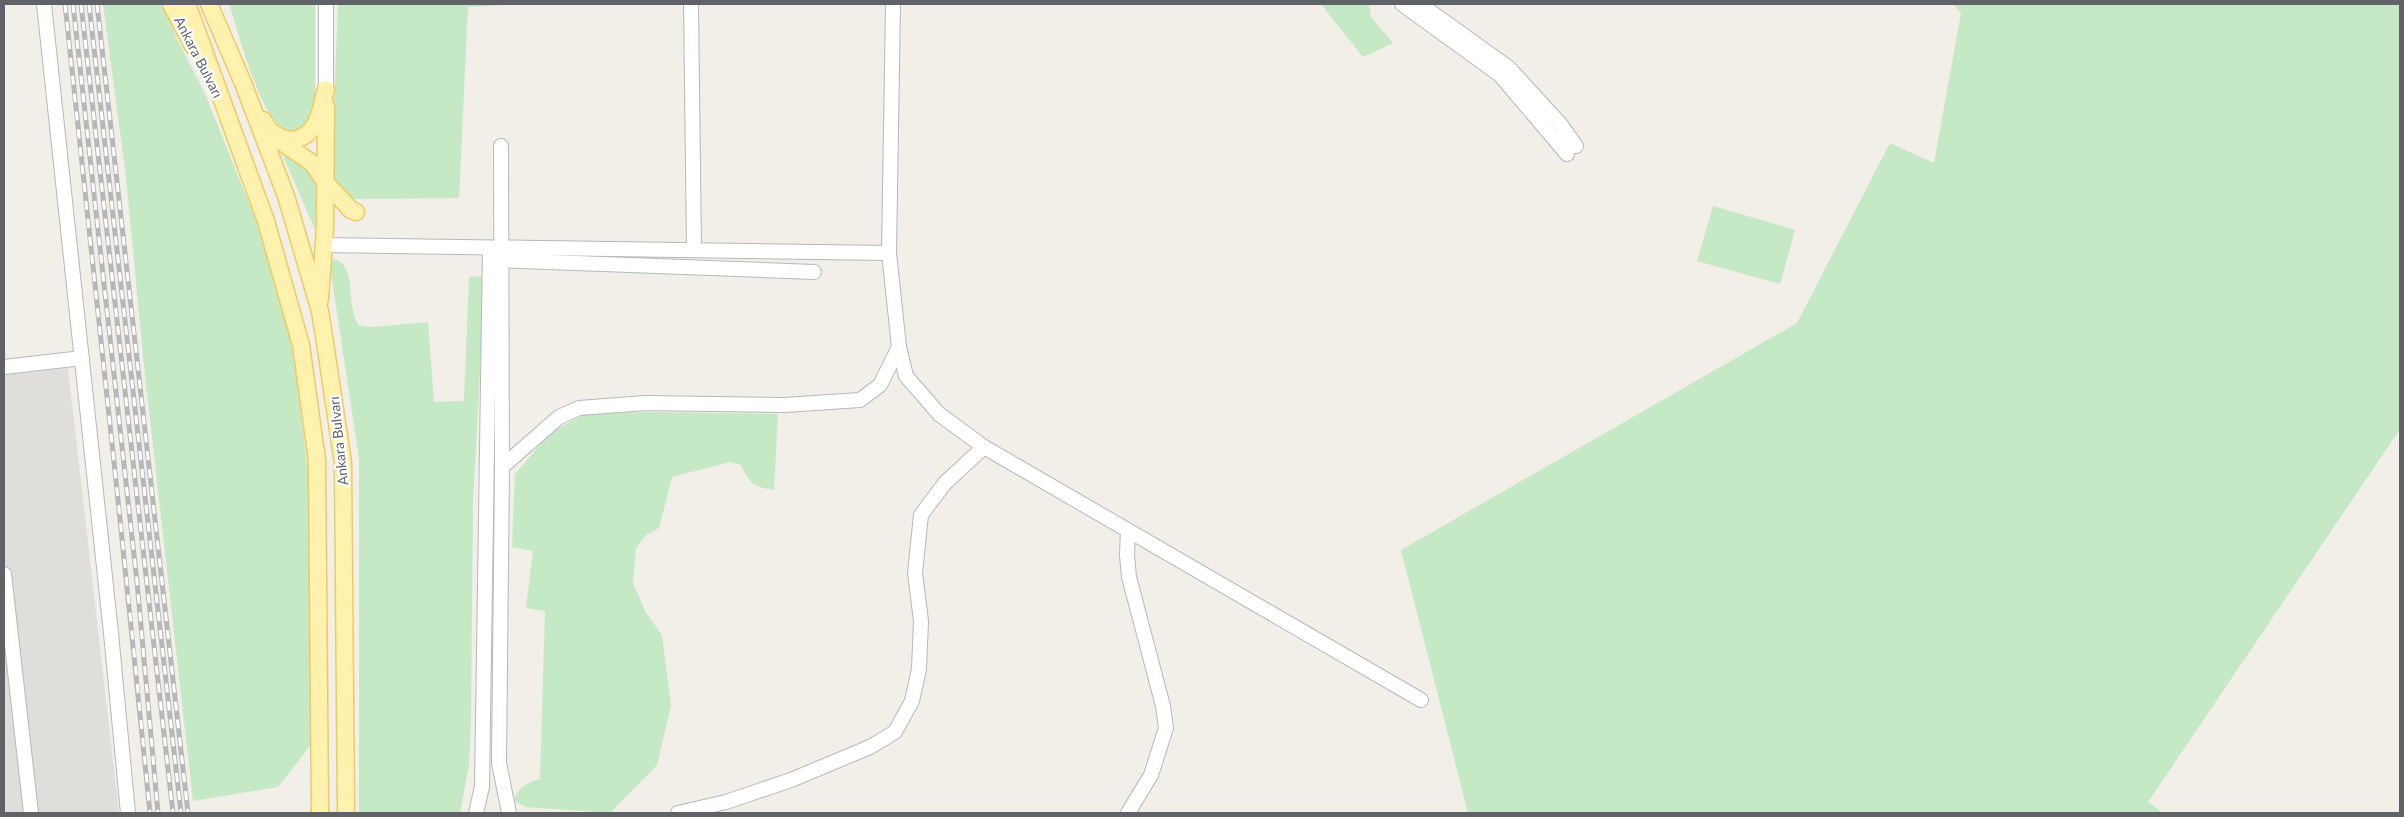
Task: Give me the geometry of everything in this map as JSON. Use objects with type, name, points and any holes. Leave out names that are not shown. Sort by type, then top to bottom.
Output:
[{"type":"main road","name":"Ankara Bulvarı","points":[[171,4],[226,111]]},
{"type":"main road","name":"Ankara Bulvarı","points":[[187,4],[266,221],[301,345],[317,460],[320,813]]},
{"type":"main road","name":"Ankara Bulvarı","points":[[210,4],[244,83],[286,196],[320,311],[343,462],[346,813]]},
{"type":"main road","name":"Ankara Bulvarı","points":[[223,4],[244,83]]},
{"type":"main road","points":[[244,83],[266,127],[276,139],[312,163],[326,183],[351,210],[356,212]]},
{"type":"main road","points":[[266,127],[277,137],[286,139],[296,139],[309,133],[318,118],[326,89]]},
{"type":"main road","points":[[320,311],[326,183],[326,89]]},
{"type":"street","points":[[44,4],[128,813]]},
{"type":"street","points":[[326,4],[326,89]]},
{"type":"street","points":[[691,4],[694,249]]},
{"type":"street","points":[[893,4],[889,253],[898,347],[906,376],[939,414],[984,447],[1421,700]]},
{"type":"street","points":[[1402,4],[1500,75],[1572,150],[1560,125],[1508,68],[1420,4]]},
{"type":"street","points":[[476,813],[480,798],[496,254],[501,146]]},
{"type":"street","points":[[323,245],[814,272]]},
{"type":"street","points":[[496,254],[694,249],[889,253]]},
{"type":"street","points":[[496,254],[502,467],[499,763],[509,813]]},
{"type":"street","points":[[502,467],[559,417],[579,408],[645,403],[785,404],[860,400],[880,385],[898,347]]},
{"type":"street","points":[[4,367],[82,358]]},
{"type":"street","points":[[678,813],[726,802],[791,780],[870,747],[895,732],[912,701],[919,669],[921,621],[915,573],[921,515],[945,483],[984,447]]},
{"type":"street","points":[[1128,531],[1127,555],[1129,577],[1163,706],[1166,728],[1151,775],[1128,813]]},
{"type":"street","points":[[4,574],[31,813]]},
{"type":"street","points":[[480,798],[486,813]]},
{"type":"shaded area","points":[[68,368],[119,813],[4,813],[4,375]]},
{"type":"green space","points":[[103,4],[163,4],[176,37],[206,96],[256,221],[285,316],[295,364],[308,472],[313,742],[278,787],[193,801],[143,357],[126,177]]},
{"type":"green space","points":[[229,4],[315,4],[315,114],[299,130],[287,131],[275,121],[264,104],[246,58]]},
{"type":"green space","points":[[338,4],[526,4],[468,7],[459,198],[350,199],[331,173]]},
{"type":"green space","points":[[1321,4],[1369,4],[1371,17],[1393,43],[1363,57]]},
{"type":"green space","points":[[1953,4],[2400,4],[2400,429],[2148,802],[2163,813],[1468,813],[1401,550],[1797,323],[1890,143],[1934,163],[1961,13]]},
{"type":"green space","points":[[281,151],[311,166],[317,184],[315,230]]},
{"type":"green space","points":[[1713,206],[1795,230],[1780,284],[1697,261]]},
{"type":"green space","points":[[334,259],[342,263],[346,270],[355,319],[360,326],[374,327],[428,322],[434,402],[464,401],[469,277],[485,276],[473,501],[469,765],[460,813],[359,813],[359,458],[330,267],[331,261]]},
{"type":"green space","points":[[587,413],[778,414],[774,490],[757,486],[750,480],[741,465],[730,462],[672,477],[659,528],[646,535],[636,548],[633,583],[645,611],[662,635],[671,706],[657,765],[610,813],[526,807],[514,801],[518,792],[524,786],[540,779],[545,611],[526,608],[533,551],[512,547],[515,474],[550,433]]},
{"type":"railway","points":[[65,4],[150,813]]},
{"type":"railway","points":[[73,4],[137,582],[158,813]]},
{"type":"railway","points":[[81,4],[173,813]]},
{"type":"railway","points":[[89,4],[181,813]]},
{"type":"railway","points":[[97,4],[188,813]]}]
